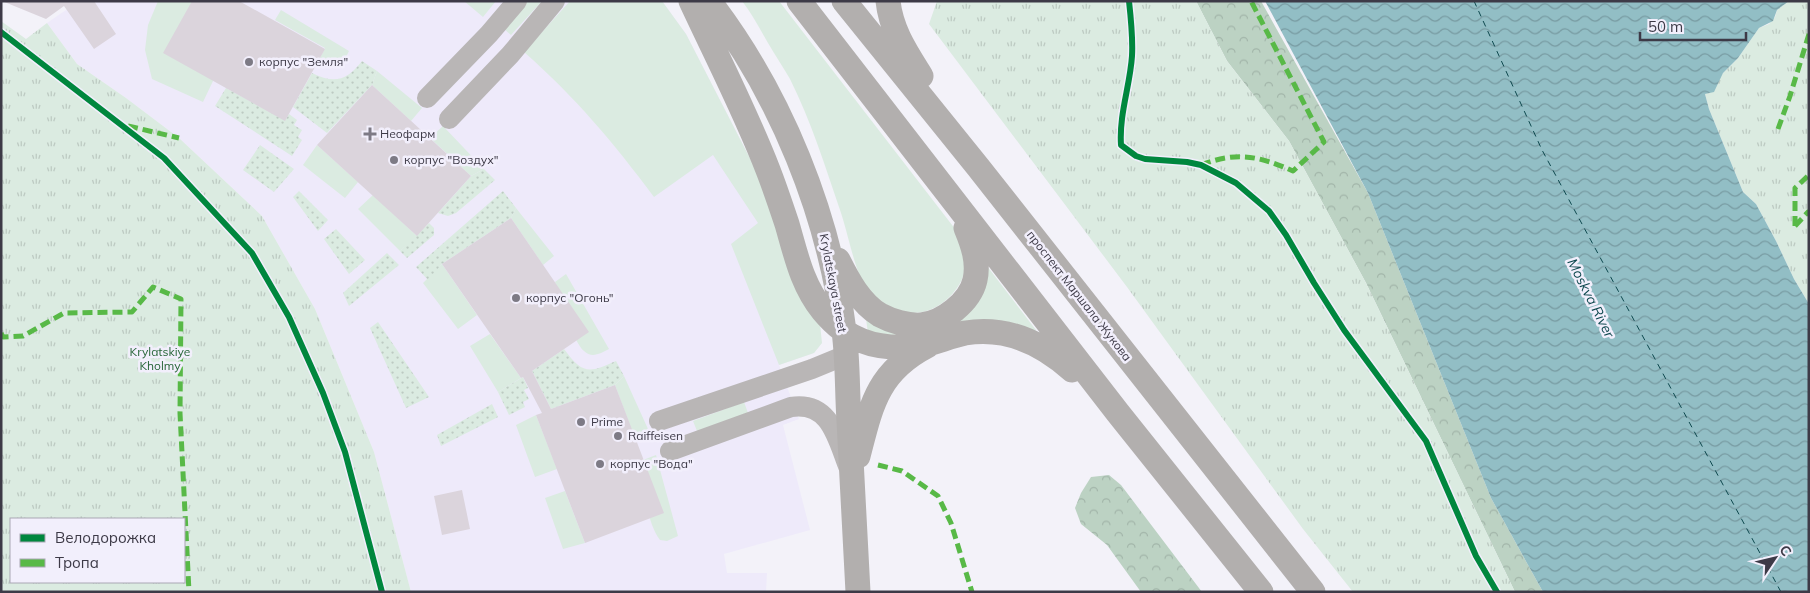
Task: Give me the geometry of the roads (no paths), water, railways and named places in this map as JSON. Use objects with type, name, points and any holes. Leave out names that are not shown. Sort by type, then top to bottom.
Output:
[{"type":"main road","points":[[691,1],[744,113],[768,169],[803,280],[845,344],[860,341],[875,345],[913,347],[965,333],[984,332],[1024,338],[1059,358],[1118,413]]},
{"type":"main road","name":"Krylatskaya street","points":[[709,1],[758,76],[782,123],[806,180],[824,233],[845,344],[858,592]]},
{"type":"main road","points":[[799,1],[1118,413],[1261,592]]},
{"type":"main road","name":"проспект Маршала Жукова","points":[[844,1],[978,167],[1313,592]]},
{"type":"main road","points":[[888,1],[889,11],[900,41],[978,167]]},
{"type":"main road","points":[[824,233],[846,277],[857,294],[870,307],[880,315],[892,320],[921,325],[937,320],[959,305],[970,294],[975,280],[977,266],[974,251],[966,229],[951,199]]},
{"type":"main road","points":[[852,477],[871,406],[879,390],[904,361],[934,342]]},
{"type":"lane","points":[[427,98],[489,34],[517,1]]},
{"type":"lane","points":[[449,119],[510,55],[556,1]]},
{"type":"lane","points":[[659,422],[812,369],[845,344]]},
{"type":"lane","points":[[670,451],[792,407],[803,405],[812,407],[833,427],[852,477]]},
{"type":"water","name":"Moskva River","points":[[1265,1],[1789,1],[1777,10],[1773,21],[1759,28],[1738,58],[1723,73],[1714,92],[1705,94],[1709,109],[1743,192],[1756,204],[1794,279],[1809,304],[1809,592],[1543,592],[1491,498],[1368,193]]},
{"type":"place","name":"корпус \"Земля\"","points":[[249,62]]},
{"type":"place","name":"Неофарм","points":[[370,134]]},
{"type":"place","name":"корпус \"Воздух\"","points":[[394,160]]},
{"type":"place","name":"корпус \"Огонь\"","points":[[516,298]]},
{"type":"place","name":"Prime","points":[[581,422]]},
{"type":"place","name":"Raiffeisen","points":[[618,436]]},
{"type":"place","name":"корпус \"Вода\"","points":[[600,464]]},
{"type":"park label","name":"Krylatskiye Kholmy","points":[[160,359]]}]
